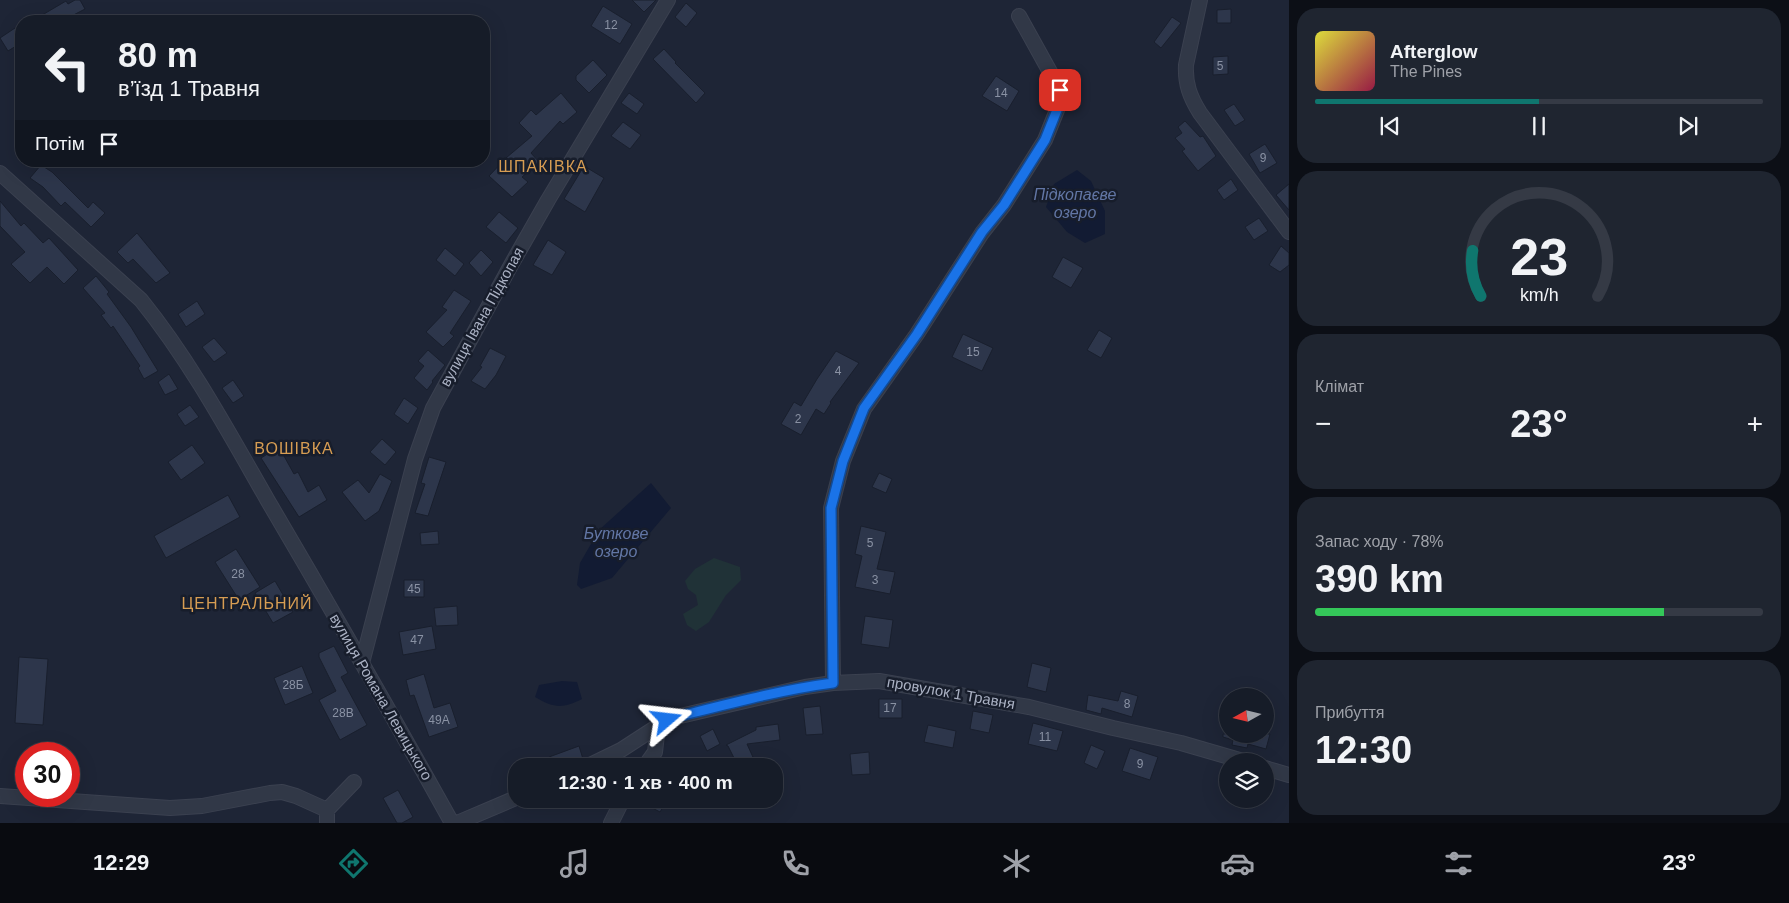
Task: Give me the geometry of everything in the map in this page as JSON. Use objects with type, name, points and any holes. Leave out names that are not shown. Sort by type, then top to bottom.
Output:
[{"type":"street","name":"вулиця Івана Підкопая","points":[[362,663],[415,459],[433,408],[543,208],[668,0]]},
{"type":"street","points":[[1200,0],[1186,65],[1188,92],[1200,113],[1289,232]]},
{"type":"street","points":[[833,683],[831,508],[843,461],[864,408],[917,334],[982,232],[1004,205],[1045,140],[1057,110],[1060,90],[1019,16]]},
{"type":"street","name":"вулиця Романа Левицького","points":[[0,173],[141,300],[160,323],[204,391],[362,663],[452,823]]},
{"type":"street","name":"провулок 1 Травня","points":[[604,758],[676,717],[805,687],[833,683],[885,681],[1012,703],[1181,743],[1219,754]]},
{"type":"street","points":[[650,758],[654,752],[658,726]]},
{"type":"street","points":[[1274,771],[1289,775]]},
{"type":"street","points":[[0,796],[170,808],[218,804],[282,792],[296,796],[327,817],[354,782]]},
{"type":"street","points":[[457,823],[508,801]]},
{"type":"street","points":[[610,823],[618,808]]},
{"type":"shaded area","name":"Буткове озеро","points":[[714,558],[740,567],[741,580],[726,595],[709,622],[696,631],[687,625],[683,614],[698,605],[696,595],[688,589],[685,581],[695,569]]},
{"type":"water","name":"Підкопаєве озеро","points":[[1077,170],[1091,181],[1105,211],[1105,234],[1085,243],[1067,232],[1046,207],[1054,184]]},
{"type":"water","name":"Буткове озеро","points":[[651,483],[671,508],[612,578],[581,589],[577,585],[580,563],[599,530]]},
{"type":"water","points":[[562,681],[577,682],[582,699],[558,706],[535,697],[539,685]]},
{"type":"building","points":[[75,0],[80,0],[85,9],[74,15],[42,15],[66,1],[68,4]]},
{"type":"building","points":[[632,0],[656,0],[644,12]]},
{"type":"building","points":[[686,3],[697,13],[686,27],[675,17]]},
{"type":"building","points":[[603,6],[632,24],[620,44],[591,26]]},
{"type":"building","points":[[1231,9],[1231,23],[1217,23],[1217,10]]},
{"type":"building","points":[[1172,17],[1181,23],[1161,48],[1154,42]]},
{"type":"building","points":[[15,28],[15,47],[8,51],[0,38]]},
{"type":"building","points":[[664,49],[705,93],[696,103],[653,59]]},
{"type":"building","points":[[1228,56],[1228,74],[1213,75],[1213,57]]},
{"type":"building","points":[[593,60],[607,75],[589,93],[576,80],[576,76]]},
{"type":"building","points":[[996,76],[1019,91],[1007,111],[982,96]]},
{"type":"building","points":[[561,93],[577,112],[563,124],[560,121],[531,153],[539,162],[522,177],[528,182],[512,197],[489,176],[506,158],[532,136],[519,123],[531,110],[536,115]]},
{"type":"building","points":[[629,93],[644,104],[637,114],[621,103]]},
{"type":"building","points":[[1234,104],[1245,120],[1235,126],[1224,110]]},
{"type":"building","points":[[1185,121],[1200,137],[1203,136],[1216,156],[1198,171],[1182,151],[1185,149],[1175,138],[1182,133],[1178,127]]},
{"type":"building","points":[[623,122],[641,135],[630,149],[611,136]]},
{"type":"building","points":[[1265,144],[1277,163],[1260,173],[1249,154]]},
{"type":"building","points":[[584,166],[604,178],[585,212],[564,199]]},
{"type":"building","points":[[39,167],[44,167],[52,172],[88,208],[93,202],[105,213],[91,227],[65,202],[61,206],[43,187],[30,178]]},
{"type":"building","points":[[1231,179],[1238,190],[1224,200],[1217,190]]},
{"type":"building","points":[[1289,184],[1289,210],[1276,195]]},
{"type":"building","points":[[0,201],[21,226],[24,223],[43,243],[49,238],[78,270],[64,284],[47,267],[30,283],[11,264],[25,252],[0,226]]},
{"type":"building","points":[[499,212],[518,228],[506,243],[486,227]]},
{"type":"building","points":[[1259,218],[1268,231],[1254,240],[1245,227]]},
{"type":"building","points":[[137,233],[170,273],[156,283],[133,259],[128,263],[117,252]]},
{"type":"building","points":[[548,240],[566,252],[552,275],[533,265]]},
{"type":"building","points":[[1281,246],[1289,253],[1289,265],[1280,272],[1269,265]]},
{"type":"building","points":[[445,248],[464,264],[455,276],[436,260]]},
{"type":"building","points":[[481,250],[493,262],[481,276],[469,263]]},
{"type":"building","points":[[1063,257],[1083,268],[1071,288],[1052,277]]},
{"type":"building","points":[[96,276],[109,292],[107,294],[131,327],[158,371],[144,379],[138,368],[140,366],[113,326],[111,328],[101,315],[105,313],[83,288]]},
{"type":"building","points":[[454,290],[471,301],[450,333],[454,336],[443,347],[426,332],[447,310],[442,307]]},
{"type":"building","points":[[197,301],[205,314],[186,327],[178,314]]},
{"type":"building","points":[[1099,330],[1112,338],[1101,358],[1087,350]]},
{"type":"building","points":[[963,334],[993,348],[982,371],[952,357]]},
{"type":"building","points":[[214,338],[227,353],[214,362],[202,347]]},
{"type":"building","points":[[490,348],[506,356],[496,375],[485,389],[471,381],[482,367],[480,366]]},
{"type":"building","points":[[428,350],[445,365],[427,390],[414,378],[424,366],[418,361]]},
{"type":"building","points":[[836,351],[859,363],[830,402],[824,414],[816,409],[801,435],[781,424],[794,402],[801,406]]},
{"type":"building","points":[[169,374],[178,389],[165,395],[158,382]]},
{"type":"building","points":[[233,380],[244,396],[233,403],[222,388]]},
{"type":"building","points":[[404,398],[418,408],[408,424],[394,414]]},
{"type":"building","points":[[190,405],[199,417],[185,426],[177,414]]},
{"type":"building","points":[[382,439],[396,452],[385,465],[370,452]]},
{"type":"building","points":[[192,445],[205,463],[181,480],[168,462]]},
{"type":"building","points":[[279,447],[294,474],[298,472],[308,492],[319,485],[327,500],[299,517],[261,458]]},
{"type":"building","points":[[429,457],[446,462],[428,516],[415,513],[425,484],[421,483]]},
{"type":"building","points":[[879,473],[892,479],[886,493],[872,487]]},
{"type":"building","points":[[380,474],[392,481],[379,511],[365,521],[342,492],[358,480],[369,493]]},
{"type":"building","points":[[228,495],[240,517],[166,558],[154,536]]},
{"type":"building","points":[[861,526],[886,532],[877,569],[895,572],[890,594],[855,587],[862,556],[855,554]]},
{"type":"building","points":[[438,531],[439,544],[421,545],[420,533]]},
{"type":"building","points":[[236,549],[260,587],[239,600],[215,562]]},
{"type":"building","points":[[404,580],[424,580],[424,597],[404,597]]},
{"type":"building","points":[[275,581],[293,612],[273,623],[255,593]]},
{"type":"building","points":[[457,606],[458,625],[436,626],[434,608]]},
{"type":"building","points":[[865,616],[893,620],[889,648],[861,644]]},
{"type":"building","points":[[432,626],[436,649],[403,655],[399,632]]},
{"type":"building","points":[[334,646],[348,673],[341,677],[367,725],[340,740],[319,700],[336,691],[319,657],[319,653]]},
{"type":"building","points":[[19,657],[48,659],[43,725],[15,723]]},
{"type":"building","points":[[1032,663],[1051,668],[1046,692],[1027,687]]},
{"type":"building","points":[[302,666],[313,693],[285,705],[274,678]]},
{"type":"building","points":[[424,674],[434,708],[450,703],[458,727],[429,737],[414,695],[410,696],[406,680]]},
{"type":"building","points":[[1121,691],[1138,696],[1132,717],[1102,708],[1101,714],[1086,710],[1088,695],[1118,701]]},
{"type":"building","points":[[879,699],[902,699],[902,718],[879,718]]},
{"type":"building","points":[[820,706],[823,734],[806,735],[803,708]]},
{"type":"building","points":[[973,711],[993,715],[989,733],[970,729]]},
{"type":"building","points":[[1033,723],[1063,731],[1057,751],[1028,744]]},
{"type":"building","points":[[778,724],[780,740],[747,744],[753,758],[734,758],[726,745],[756,730],[756,727]]},
{"type":"building","points":[[928,725],[956,731],[953,748],[924,742]]},
{"type":"building","points":[[713,729],[720,744],[707,751],[700,736]]},
{"type":"building","points":[[1232,743],[1268,743],[1266,749],[1248,744],[1247,748],[1232,745]]},
{"type":"building","points":[[1091,745],[1105,751],[1097,769],[1084,763]]},
{"type":"building","points":[[579,746],[583,758],[549,758]]},
{"type":"building","points":[[1130,748],[1158,757],[1150,780],[1122,771]]},
{"type":"building","points":[[869,752],[870,774],[852,775],[850,754]]},
{"type":"building","points":[[398,790],[413,817],[402,823],[397,823],[383,798]]},
{"type":"building","points":[[652,808],[662,808],[660,812]]},
{"type":"district","name":"ШПАКІВКА","points":[[543,166]]},
{"type":"district","name":"ВОШІВКА","points":[[294,448]]},
{"type":"district","name":"ЦЕНТРАЛЬНИЙ","points":[[247,603]]},
{"type":"route","points":[[667,720],[805,687],[833,683],[831,508],[843,461],[864,408],[917,334],[982,232],[1004,205],[1045,140],[1057,110],[1060,90]]}]
